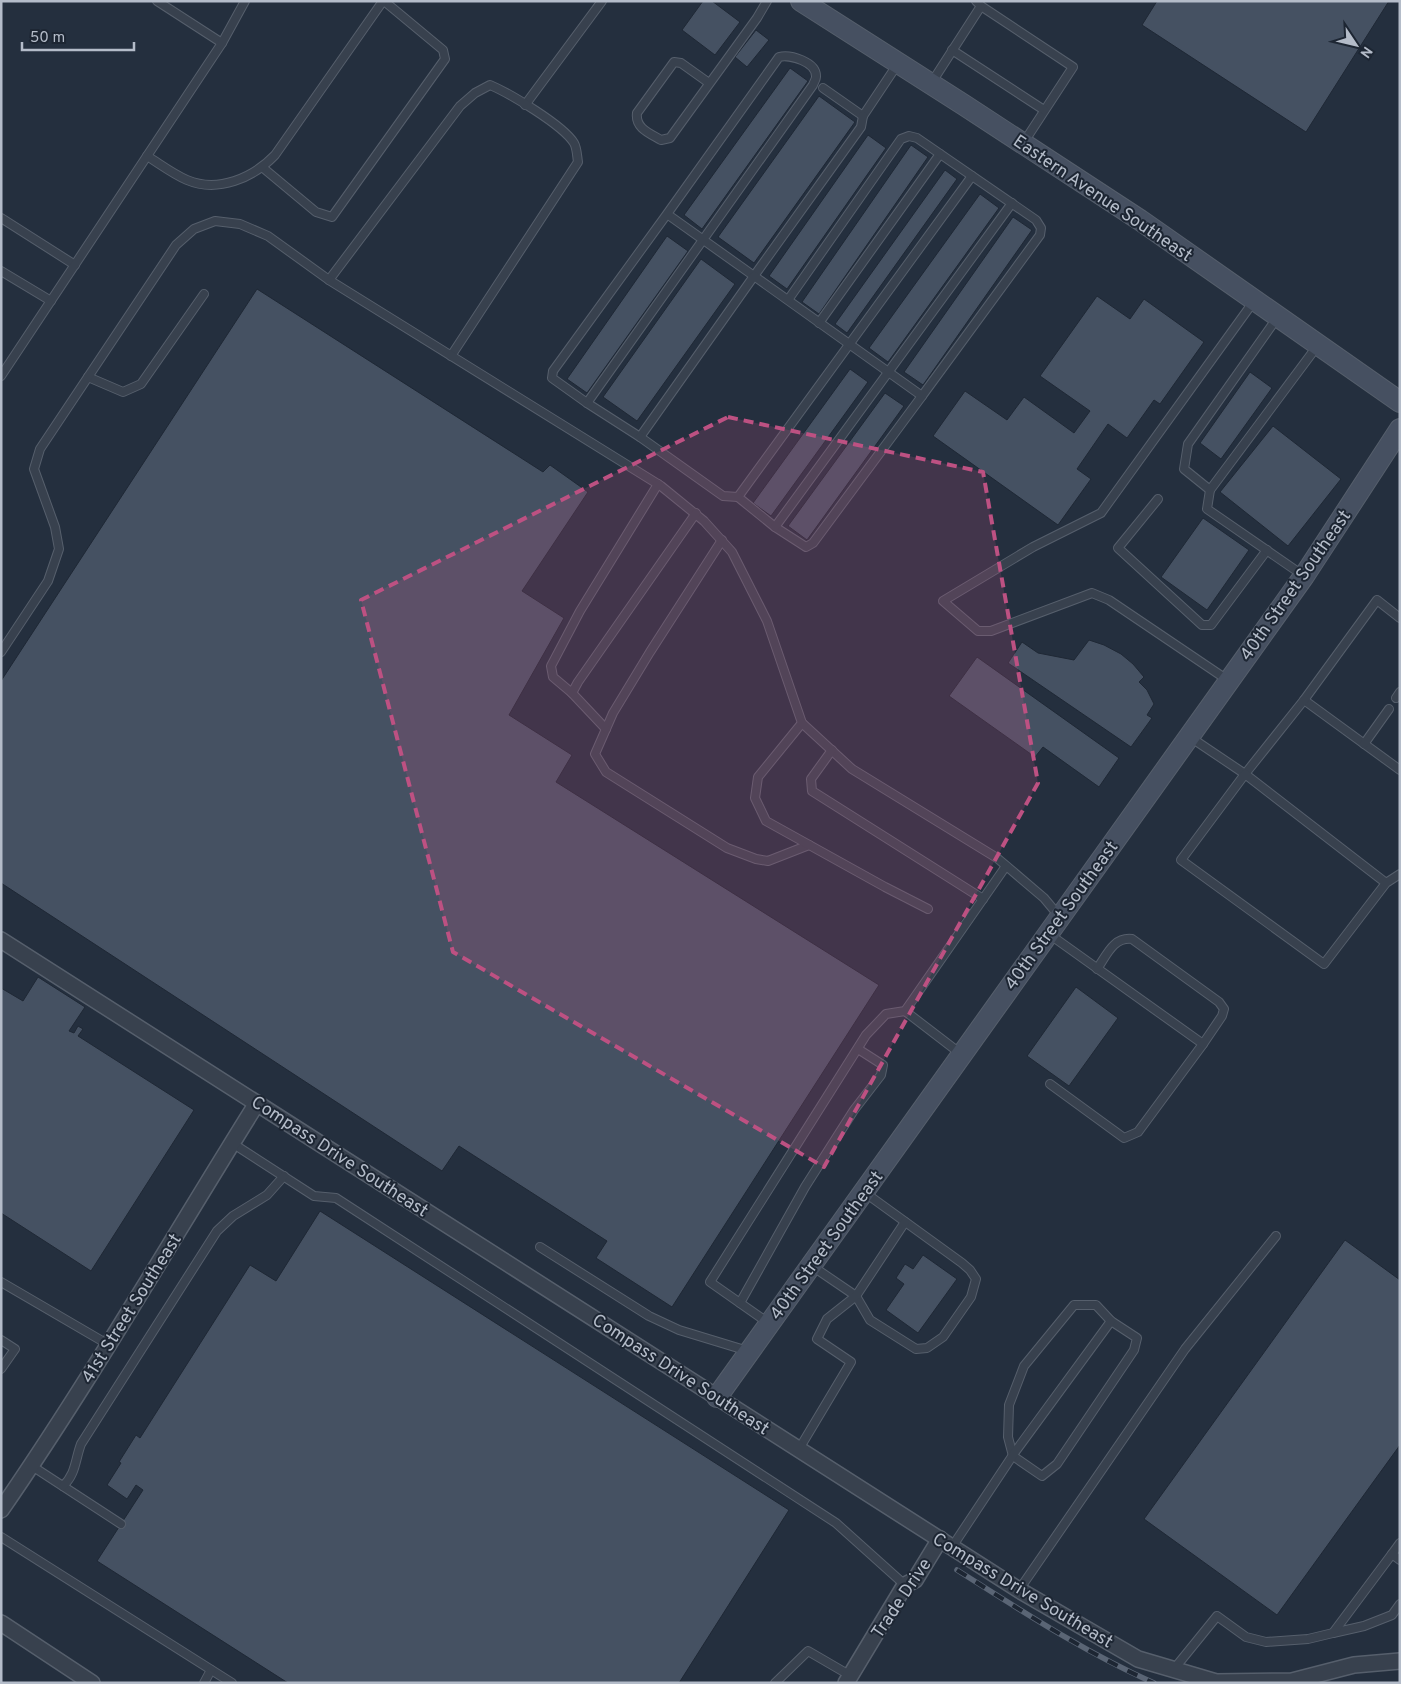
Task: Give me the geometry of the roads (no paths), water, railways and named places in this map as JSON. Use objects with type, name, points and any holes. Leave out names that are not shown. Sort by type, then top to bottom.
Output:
[{"type":"street","name":"Eastern Avenue Southeast","points":[[812,4],[898,63],[1140,220],[1400,402]]},
{"type":"street","name":"40th Street Southeast","points":[[717,1398],[1304,576],[1400,429]]},
{"type":"street","name":"Compass Drive Southeast","points":[[1,940],[1020,1590],[1138,1659],[1216,1682],[1292,1680],[1354,1665],[1400,1661]]},
{"type":"street","name":"41st Street Southeast","points":[[1,1510],[32,1466],[257,1103]]},
{"type":"street","name":"Trade Drive","points":[[849,1679],[905,1586],[915,1580],[946,1543]]},
{"type":"street","points":[[1,1623],[92,1683]]},
{"type":"lane","points":[[157,1],[222,43]]},
{"type":"lane","points":[[1,376],[222,43],[245,1]]},
{"type":"lane","points":[[147,156],[187,180],[206,185],[227,183],[249,176],[275,155],[384,1],[444,50],[445,59],[332,216],[316,212],[262,167]]},
{"type":"lane","points":[[526,105],[602,1]]},
{"type":"lane","points":[[709,83],[680,63],[674,62],[637,113],[637,123],[640,127],[661,140],[670,138],[709,83],[767,1]]},
{"type":"lane","points":[[930,84],[978,4],[1073,67],[1023,144]]},
{"type":"lane","points":[[952,50],[1044,110]]},
{"type":"lane","points":[[587,403],[814,85],[816,76],[813,68],[797,58],[785,55],[779,57],[553,371],[552,378],[587,403],[723,496],[738,497],[775,527],[806,547],[813,542],[1040,235],[1042,228],[1036,220],[1012,203],[918,138],[909,136],[900,139],[788,300]]},
{"type":"lane","points":[[640,438],[861,127],[864,116],[898,63]]},
{"type":"lane","points":[[329,280],[460,106],[475,93],[490,85],[503,90],[560,128],[574,144],[578,162],[451,356]]},
{"type":"lane","points":[[823,88],[864,116]]},
{"type":"lane","points":[[819,323],[940,154]]},
{"type":"lane","points":[[738,497],[972,176]]},
{"type":"lane","points":[[775,527],[1012,203]]},
{"type":"lane","points":[[666,214],[922,396]]},
{"type":"lane","points":[[1,218],[74,265]]},
{"type":"lane","points":[[1,652],[48,580],[59,549],[55,527],[34,469],[40,449],[176,244],[194,229],[215,221],[240,224],[268,236],[329,280],[658,484],[696,513],[732,552],[767,621],[802,722],[852,769],[997,858],[1044,898],[1060,917]]},
{"type":"lane","points":[[1,271],[51,301]]},
{"type":"lane","points":[[88,377],[123,392],[141,384],[204,294]]},
{"type":"lane","points":[[1229,681],[1109,600],[1092,593],[991,631],[978,631],[943,601],[1033,547],[1101,513],[1254,301]]},
{"type":"lane","points":[[1210,490],[1184,469],[1188,444],[1277,317]]},
{"type":"lane","points":[[1304,576],[1207,510],[1210,490],[1318,346]]},
{"type":"lane","points":[[606,730],[572,693],[553,677],[552,666],[580,611],[658,484]]},
{"type":"lane","points":[[1158,499],[1118,548],[1202,625],[1211,625],[1267,550]]},
{"type":"lane","points":[[572,693],[696,513]]},
{"type":"lane","points":[[722,540],[665,626],[613,713],[595,754],[606,772],[727,848],[756,859],[768,861],[809,845]]},
{"type":"lane","points":[[1400,618],[1377,600],[1304,700],[1245,774],[1181,860],[1324,964],[1386,883],[1400,874]]},
{"type":"lane","points":[[1304,700],[1400,770]]},
{"type":"lane","points":[[1364,744],[1389,709]]},
{"type":"lane","points":[[802,722],[758,777],[755,798],[766,821],[928,908]]},
{"type":"lane","points":[[1189,736],[1245,774],[1386,883]]},
{"type":"lane","points":[[832,750],[811,779],[812,791],[983,898]]},
{"type":"lane","points":[[905,1011],[1006,866]]},
{"type":"lane","points":[[1048,933],[1203,1044]]},
{"type":"lane","points":[[1050,1084],[1124,1138],[1138,1132],[1222,1016],[1224,1009],[1219,1002],[1132,939],[1124,938],[1116,942],[1097,969]]},
{"type":"lane","points":[[770,1324],[710,1282],[866,1035],[886,1014],[905,1011],[962,1054]]},
{"type":"lane","points":[[740,1303],[805,1187],[854,1110],[881,1075],[883,1065],[858,1049]]},
{"type":"lane","points":[[232,1143],[314,1196],[336,1198],[836,1523],[905,1586]]},
{"type":"lane","points":[[63,1486],[74,1472],[81,1444],[217,1231],[233,1216],[266,1195],[284,1176]]},
{"type":"lane","points":[[812,1266],[856,1296],[870,1320],[916,1349],[927,1348],[943,1337],[971,1297],[976,1279],[970,1270],[864,1192]]},
{"type":"lane","points":[[799,1449],[851,1362],[817,1339],[827,1320],[856,1296],[906,1222]]},
{"type":"lane","points":[[1020,1590],[1185,1349],[1276,1236]]},
{"type":"lane","points":[[540,1247],[649,1316],[679,1330],[750,1352]]},
{"type":"lane","points":[[1,1282],[108,1345]]},
{"type":"lane","points":[[1074,1305],[1096,1305],[1111,1321],[1137,1338],[1134,1350],[1057,1464],[1042,1476],[1012,1456],[1008,1437],[1009,1404],[1024,1366],[1074,1305]]},
{"type":"lane","points":[[946,1543],[1111,1321]]},
{"type":"lane","points":[[1,1340],[15,1349],[1,1369]]},
{"type":"lane","points":[[32,1466],[121,1524]]},
{"type":"lane","points":[[1,1537],[232,1683]]},
{"type":"lane","points":[[1333,1633],[1400,1543]]},
{"type":"lane","points":[[1392,1554],[1400,1560]]},
{"type":"lane","points":[[1174,1669],[1217,1616],[1246,1637],[1266,1642],[1308,1639],[1364,1626],[1392,1615],[1400,1604]]},
{"type":"lane","points":[[775,1683],[808,1651],[849,1679]]},
{"type":"lane","points":[[204,1683],[211,1670]]},
{"type":"railway","points":[[957,1570],[1029,1616],[1103,1658],[1154,1683]]}]
